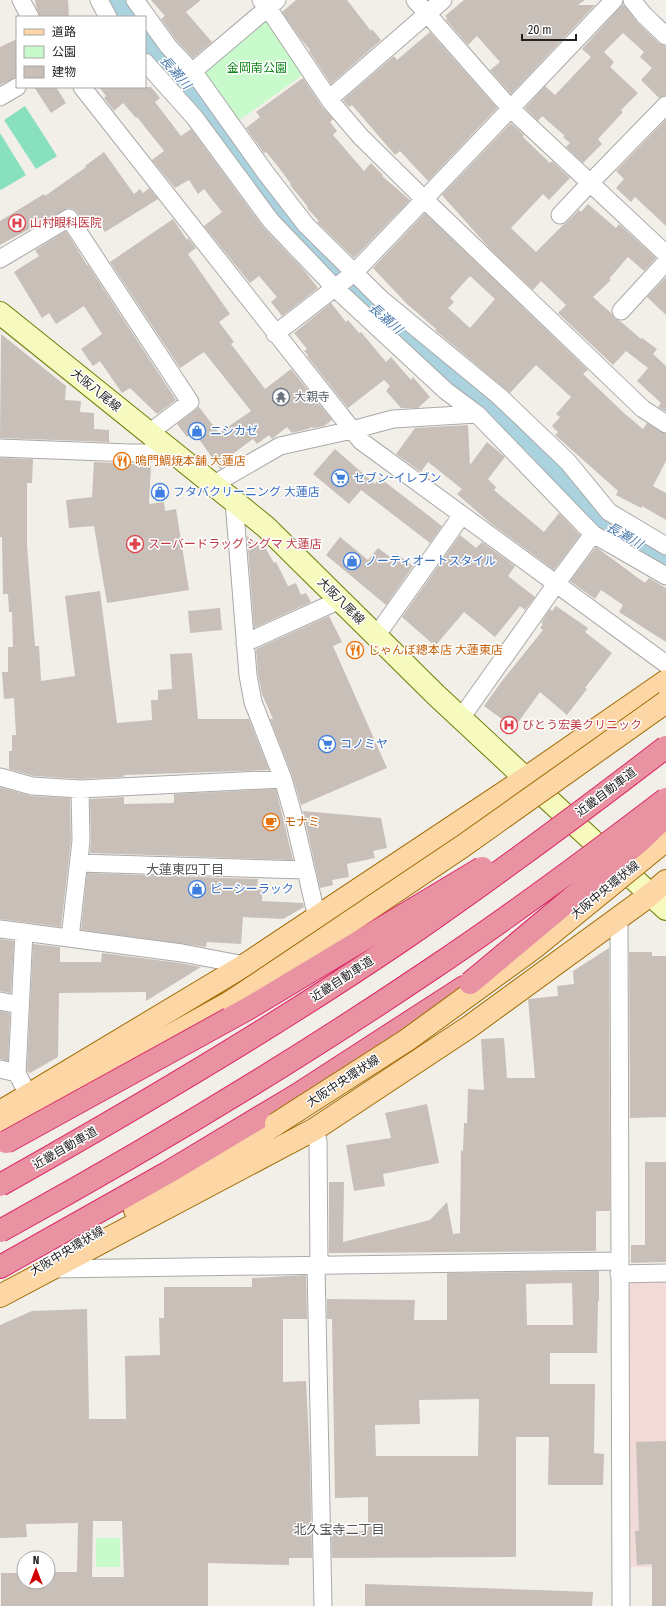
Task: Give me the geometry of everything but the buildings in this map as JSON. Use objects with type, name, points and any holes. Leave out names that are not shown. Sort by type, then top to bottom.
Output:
[{"type":"highway","name":"近畿自動車道","points":[[0,1184],[157,1095],[276,1022],[420,928],[504,869],[666,747]]},
{"type":"highway","points":[[0,1145],[249,1008],[606,793]]},
{"type":"highway","points":[[0,1231],[176,1131],[305,1052],[430,970],[574,869],[666,799]]},
{"type":"highway","points":[[0,1267],[167,1173],[296,1095],[470,983],[641,840],[666,816]]},
{"type":"main road","name":"大阪八尾線","points":[[3,320],[155,437],[266,527],[461,718],[666,909]]},
{"type":"main road","points":[[0,1112],[245,965],[526,778],[666,681]]},
{"type":"main road","points":[[0,1131],[232,1001],[463,846],[666,702]]},
{"type":"main road","name":"大阪中央環状線","points":[[0,1292],[276,1124],[407,1040],[528,952],[666,840]]},
{"type":"main road","points":[[0,1296],[315,1129],[469,1027],[619,918],[666,881]]},
{"type":"street","points":[[21,0],[29,16]]},
{"type":"street","points":[[99,0],[107,16]]},
{"type":"street","points":[[135,0],[168,46],[192,72],[306,225],[381,299],[499,396],[568,462],[609,512],[666,546]]},
{"type":"street","points":[[415,0],[510,108],[666,254]]},
{"type":"street","points":[[329,99],[443,0]]},
{"type":"street","points":[[275,334],[354,273],[614,0]]},
{"type":"street","points":[[632,0],[644,15],[666,36]]},
{"type":"street","points":[[192,72],[269,3],[329,99],[361,137],[643,409],[666,424]]},
{"type":"street","points":[[146,63],[195,118],[271,221],[335,288],[446,391],[476,414],[593,534],[666,576]]},
{"type":"street","points":[[0,97],[16,88]]},
{"type":"street","points":[[83,88],[275,334],[361,441],[666,664]]},
{"type":"street","points":[[560,215],[590,182],[666,105]]},
{"type":"street","points":[[0,259],[69,218],[190,402],[155,437],[149,453],[0,448]]},
{"type":"street","points":[[621,311],[666,262]]},
{"type":"street","points":[[214,484],[280,446],[393,419],[476,414]]},
{"type":"street","points":[[234,501],[248,675],[253,702],[283,779],[293,814],[317,918]]},
{"type":"street","points":[[376,636],[462,515]]},
{"type":"street","points":[[461,718],[593,534]]},
{"type":"street","points":[[245,643],[340,600]]},
{"type":"street","points":[[0,777],[32,786],[80,789],[283,779]]},
{"type":"street","points":[[70,938],[81,841],[80,789]]},
{"type":"street","points":[[79,863],[305,870]]},
{"type":"street","points":[[619,918],[621,1606]]},
{"type":"street","points":[[0,929],[182,953],[245,965]]},
{"type":"street","points":[[24,932],[17,1073],[28,1095]]},
{"type":"street","points":[[0,1001],[20,1005]]},
{"type":"street","points":[[0,1069],[17,1073]]},
{"type":"street","points":[[315,1129],[318,1141],[318,1266],[323,1606]]},
{"type":"street","points":[[52,1269],[318,1266],[619,1267],[666,1273]]},
{"type":"shaded area","points":[[626,1279],[666,1279],[666,1567],[624,1567]]},
{"type":"green space","name":"金岡南公園","points":[[266,21],[304,74],[237,122],[199,70]]},
{"type":"green space","points":[[25,106],[57,156],[36,169],[4,120]]},
{"type":"green space","points":[[0,133],[26,175],[1,190],[0,189]]},
{"type":"green space","points":[[96,1538],[120,1538],[120,1567],[96,1567]]},
{"type":"waterway","name":"長瀬川","points":[[118,0],[128,16]]},
{"type":"waterway","name":"長瀬川","points":[[146,38],[192,91],[280,210],[342,273],[364,299],[514,430],[601,521],[666,559]]},
{"type":"place","name":"山村眼科医院","points":[[17,223]]},
{"type":"place","name":"大親寺","points":[[281,397]]},
{"type":"place","name":"ニシカゼ","points":[[197,431]]},
{"type":"place","name":"鳴門鯛焼本舗 大蓮店","points":[[122,461]]},
{"type":"place","name":"セブン-イレブン","points":[[340,478]]},
{"type":"place","name":"フタバクリーニング 大蓮店","points":[[160,492]]},
{"type":"place","name":"スーバードラッグ シグマ 大蓮店","points":[[135,544]]},
{"type":"place","name":"ノーティオートスタイル","points":[[352,561]]},
{"type":"place","name":"じゃんぼ總本店 大蓮東店","points":[[355,650]]},
{"type":"place","name":"びとう宏美クリニック","points":[[509,725]]},
{"type":"place","name":"コノミヤ","points":[[327,744]]},
{"type":"place","name":"モナミ","points":[[271,822]]},
{"type":"place","name":"ピーシーラック","points":[[197,889]]},
{"type":"district","name":"大蓮東四丁目","points":[[185,869]]},
{"type":"district","name":"北久宝寺二丁目","points":[[339,1529]]}]
